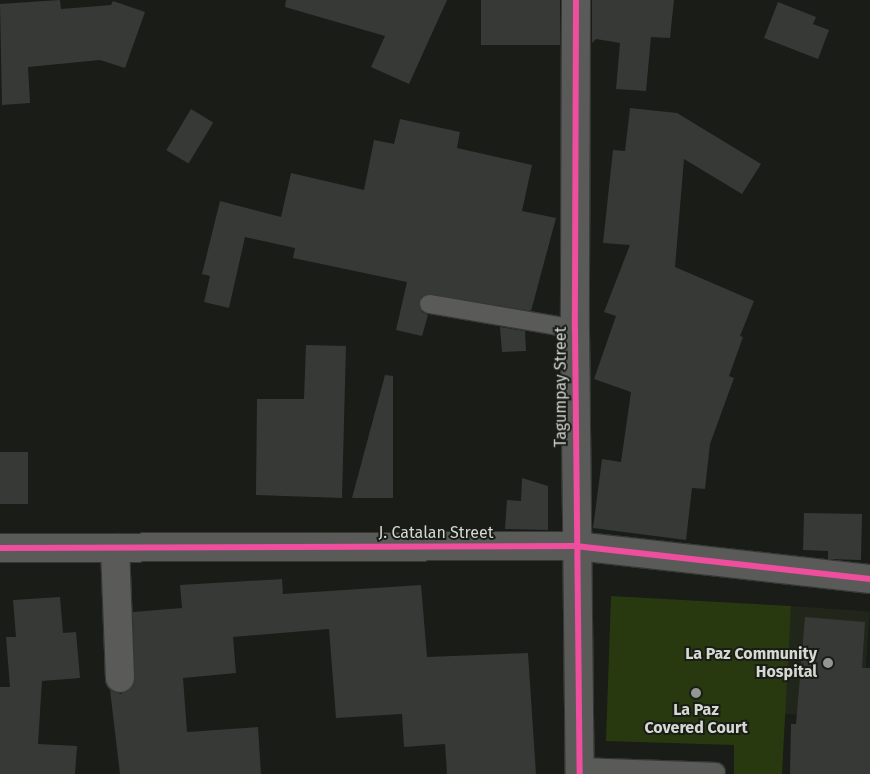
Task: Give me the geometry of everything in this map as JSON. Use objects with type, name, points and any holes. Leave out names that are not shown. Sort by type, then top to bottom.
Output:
[{"type":"street","name":"Tagumpay Street","points":[[576,0],[574,329],[580,770]]},
{"type":"street","name":"J. Catalan Street","points":[[0,548],[576,546],[870,579]]},
{"type":"street","points":[[115,548],[120,678]]},
{"type":"lane","points":[[429,304],[574,329]]},
{"type":"lane","points":[[580,770],[716,772]]},
{"type":"shaded area","name":"La Paz Community Hospital","points":[[791,606],[870,612],[862,719],[783,714]]},
{"type":"green space","name":"La Paz Covered Court","points":[[611,596],[791,606],[782,774],[734,774],[734,745],[606,741]]},
{"type":"building","points":[[60,0],[61,9],[111,5],[113,1],[145,12],[125,68],[100,60],[28,67],[30,103],[2,105],[0,4]]},
{"type":"building","points":[[286,0],[447,0],[409,84],[371,67],[385,36],[285,7]]},
{"type":"building","points":[[481,0],[560,0],[560,45],[481,45]]},
{"type":"building","points":[[592,0],[674,0],[670,38],[651,37],[646,91],[616,89],[620,43],[596,39],[592,43]]},
{"type":"building","points":[[778,2],[816,17],[813,24],[829,30],[818,59],[764,38]]},
{"type":"building","points":[[630,108],[677,113],[761,164],[742,194],[684,159],[675,267],[754,301],[740,336],[743,337],[729,376],[734,378],[710,444],[705,489],[692,488],[686,540],[593,528],[602,459],[621,462],[631,392],[594,379],[616,316],[604,312],[630,245],[603,243],[613,150],[625,151]]},
{"type":"building","points":[[191,109],[213,122],[189,164],[166,150]]},
{"type":"building","points":[[400,119],[460,132],[457,148],[532,165],[522,211],[556,218],[531,311],[426,294],[419,303],[422,312],[428,315],[422,336],[396,330],[407,282],[293,258],[295,248],[245,237],[229,308],[204,302],[210,276],[202,274],[220,201],[281,217],[291,173],[364,190],[374,140],[394,144]]},
{"type":"building","points":[[500,327],[525,331],[526,351],[502,352]]},
{"type":"building","points":[[306,345],[346,346],[342,498],[256,495],[257,399],[304,399]]},
{"type":"building","points":[[385,375],[393,376],[393,498],[352,498]]},
{"type":"building","points":[[0,452],[28,452],[28,504],[0,504]]},
{"type":"building","points":[[522,478],[548,486],[548,530],[505,529],[507,500],[521,501]]},
{"type":"building","points":[[804,513],[862,514],[861,560],[828,559],[828,551],[803,550]]},
{"type":"building","points":[[282,579],[283,594],[421,585],[427,657],[528,653],[536,774],[447,774],[445,744],[404,747],[402,714],[336,718],[329,629],[233,637],[236,673],[183,678],[187,732],[258,727],[261,774],[120,774],[110,690],[121,694],[134,685],[133,612],[182,608],[180,585]]},
{"type":"building","points":[[60,597],[63,633],[76,632],[80,678],[42,681],[38,744],[77,746],[75,774],[0,774],[0,687],[10,687],[6,637],[16,637],[13,600]]},
{"type":"building","points":[[805,617],[865,622],[862,668],[870,668],[870,774],[790,774],[791,724],[796,724]]},
{"type":"cycle path","points":[[576,0],[575,329],[580,774]]},
{"type":"cycle path","points":[[0,548],[576,546],[870,579]]},
{"type":"place","name":"La Paz Community Hospital","points":[[828,663]]},
{"type":"place","name":"La Paz Covered Court","points":[[696,693]]}]
